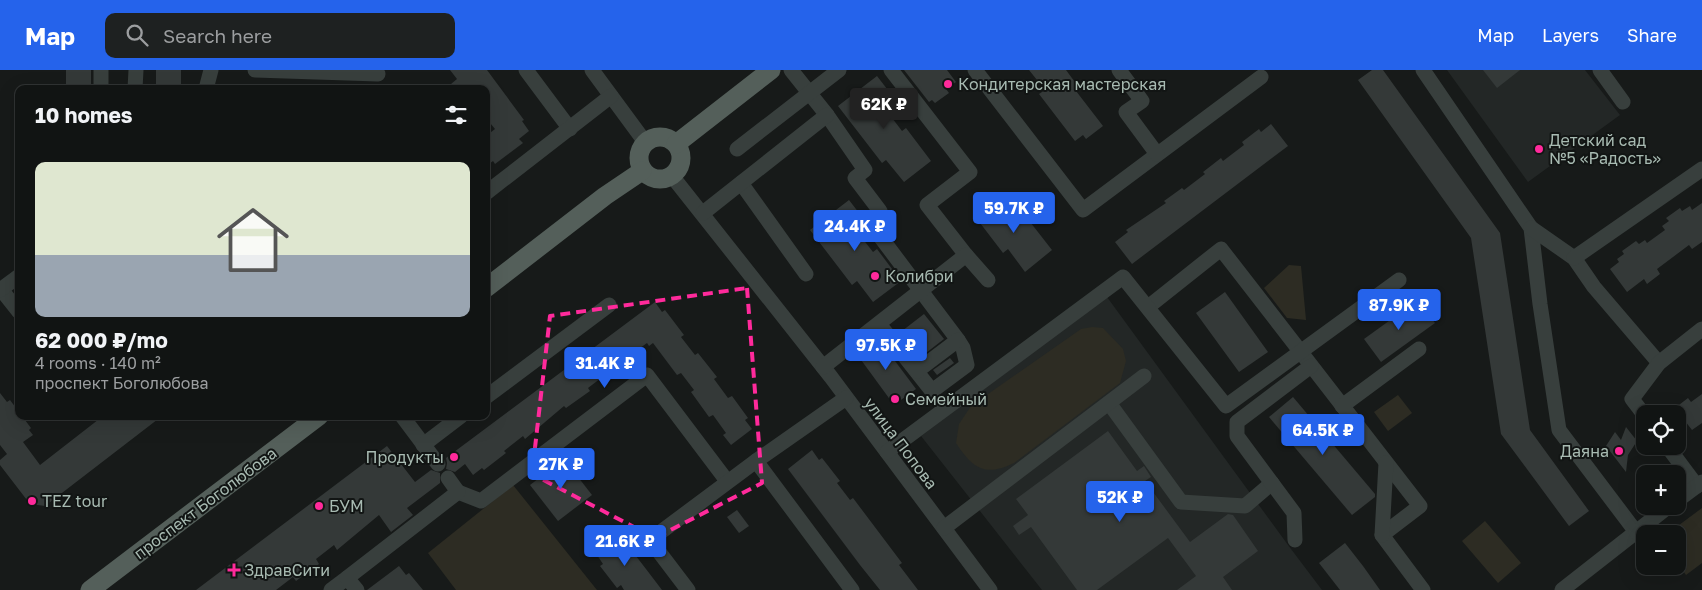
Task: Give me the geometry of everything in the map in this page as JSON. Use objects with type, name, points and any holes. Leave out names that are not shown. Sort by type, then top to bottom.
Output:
[{"type":"main road","points":[[676,144],[771,70]]},
{"type":"main road","points":[[661,136],[676,144],[681,152],[682,160],[672,176],[656,179],[642,171],[638,156],[645,142],[661,136]]},
{"type":"main road","points":[[490,285],[605,196],[642,171]]},
{"type":"main road","name":"проспект Боголюбова","points":[[90,590],[314,420]]},
{"type":"street","points":[[101,70],[101,85]]},
{"type":"street","points":[[136,70],[136,85]]},
{"type":"street","points":[[207,85],[211,70]]},
{"type":"street","points":[[255,70],[378,74]]},
{"type":"street","points":[[526,70],[570,129]]},
{"type":"street","points":[[592,70],[645,142]]},
{"type":"street","points":[[791,70],[827,115],[865,170],[855,178],[880,211],[879,235],[964,348],[967,365],[932,391],[879,324]]},
{"type":"street","points":[[736,148],[839,70]]},
{"type":"street","points":[[891,70],[970,172],[927,205],[966,256],[988,280]]},
{"type":"street","points":[[975,70],[1083,210],[1261,77]]},
{"type":"street","points":[[1119,70],[1142,101],[1126,112],[1157,154]]},
{"type":"street","points":[[1423,70],[1532,228],[1574,258],[1594,287],[1659,363]]},
{"type":"street","points":[[1600,70],[1623,102]]},
{"type":"street","points":[[490,183],[570,129],[611,96]]},
{"type":"street","points":[[703,213],[827,115]]},
{"type":"street","points":[[1574,258],[1702,169]]},
{"type":"street","name":"улица Попова","points":[[672,176],[823,367],[990,590]]},
{"type":"street","points":[[741,183],[806,274]]},
{"type":"street","points":[[1532,228],[1540,304],[1559,430],[1636,532],[1562,590]]},
{"type":"street","points":[[1148,306],[1221,250],[1420,506],[1382,535]]},
{"type":"street","points":[[823,367],[966,256]]},
{"type":"street","points":[[887,452],[1123,276],[1226,406],[1399,280]]},
{"type":"street","points":[[15,279],[1,289],[15,307]]},
{"type":"street","points":[[490,394],[609,305]]},
{"type":"street","points":[[1637,405],[1632,399],[1659,363],[1702,329]]},
{"type":"street","points":[[917,371],[958,340]]},
{"type":"street","points":[[1342,406],[1419,349]]},
{"type":"street","points":[[1295,540],[1294,513],[1237,436],[1238,422],[1311,366]]},
{"type":"street","points":[[448,478],[458,492],[481,501],[647,375],[727,481]]},
{"type":"street","points":[[944,528],[1144,376]]},
{"type":"street","points":[[688,590],[650,540],[727,481],[846,398]]},
{"type":"street","points":[[1109,403],[1181,502],[1246,506],[1272,484]]},
{"type":"street","points":[[405,420],[438,464]]},
{"type":"street","points":[[423,445],[456,420]]},
{"type":"street","points":[[1675,455],[1700,484],[1686,494]]},
{"type":"street","points":[[756,461],[852,590]]},
{"type":"street","points":[[1386,463],[1382,535],[1423,590]]},
{"type":"street","points":[[331,590],[458,492]]},
{"type":"street","points":[[1645,525],[1658,515]]},
{"type":"street","points":[[347,578],[356,590]]},
{"type":"highlighted area","points":[[747,288],[762,483],[655,538],[532,474],[550,316]]},
{"type":"shaded area","name":"Детский сад №5 «Радость»","points":[[1447,70],[1585,70],[1620,115],[1528,182]]},
{"type":"shaded area","points":[[1289,265],[1301,266],[1306,320],[1287,318],[1264,288]]},
{"type":"shaded area","points":[[1107,297],[1322,590],[1042,590],[921,436]]},
{"type":"shaded area","points":[[1103,328],[1123,349],[1126,361],[1120,383],[1014,463],[987,470],[980,468],[968,459],[956,443],[959,424],[971,406],[1081,329]]},
{"type":"shaded area","points":[[1398,395],[1412,413],[1388,431],[1374,412]]},
{"type":"shaded area","points":[[513,485],[597,590],[456,590],[428,553]]},
{"type":"shaded area","points":[[1702,508],[1702,563],[1686,575],[1686,525],[1679,525]]},
{"type":"shaded area","points":[[1485,521],[1521,563],[1498,583],[1462,541]]},
{"type":"building","points":[[66,70],[91,70],[91,85],[66,85]]},
{"type":"building","points":[[156,70],[181,70],[181,85],[156,85]]},
{"type":"building","points":[[450,70],[487,70],[524,120],[522,121],[529,131],[519,139],[523,143],[495,164],[493,161],[490,163],[490,133],[495,129],[490,123],[490,85],[450,85],[457,79]]},
{"type":"building","points":[[904,70],[947,70],[956,82],[946,89],[949,93],[935,103],[932,100],[929,102]]},
{"type":"building","points":[[1029,70],[1066,70],[1080,89],[1076,91],[1103,126],[1086,139],[1083,135],[1075,141],[1039,94],[1045,90]]},
{"type":"building","points":[[1372,70],[1383,70],[1500,233],[1530,430],[1589,511],[1569,526],[1501,434],[1471,238],[1358,80]]},
{"type":"building","points":[[1483,70],[1520,70],[1497,88]]},
{"type":"building","points":[[877,76],[894,98],[883,106],[902,131],[906,128],[931,161],[904,182],[886,160],[882,163],[838,106]]},
{"type":"building","points":[[1271,124],[1288,146],[1132,264],[1115,242],[1128,232],[1126,230],[1166,203],[1164,201],[1182,188],[1184,190],[1205,174],[1203,172],[1221,158],[1223,161],[1244,145],[1242,142],[1259,129],[1261,132]]},
{"type":"building","points":[[1005,197],[1023,221],[1027,218],[1052,250],[1025,272],[1008,249],[1003,253],[977,219]]},
{"type":"building","points":[[849,200],[866,222],[855,229],[873,252],[877,249],[901,281],[873,302],[857,281],[852,285],[810,230]]},
{"type":"building","points":[[1702,203],[1702,242],[1692,249],[1689,245],[1657,269],[1660,274],[1647,284],[1644,279],[1627,292],[1610,269],[1619,262],[1617,259],[1624,254],[1622,251],[1636,241],[1639,244],[1645,240],[1647,243],[1665,230],[1662,226],[1669,221],[1666,218],[1680,208],[1682,211],[1690,206],[1692,210]]},
{"type":"building","points":[[1225,292],[1268,352],[1239,372],[1196,313]]},
{"type":"building","points":[[1418,300],[1435,323],[1381,362],[1364,339]]},
{"type":"building","points":[[655,302],[662,312],[665,310],[684,335],[681,337],[695,355],[698,353],[717,377],[714,379],[728,398],[732,396],[748,418],[745,420],[752,429],[731,445],[723,435],[726,433],[713,415],[709,417],[691,392],[694,390],[681,373],[677,375],[653,343],[649,346],[647,343],[629,356],[632,359],[608,377],[605,375],[588,388],[590,391],[566,408],[564,406],[525,439],[523,436],[504,451],[506,453],[484,470],[482,468],[473,475],[465,464],[455,472],[446,469],[446,458]]},
{"type":"building","points":[[924,314],[944,339],[922,356],[902,331]]},
{"type":"building","points":[[877,337],[916,389],[894,405],[856,353]]},
{"type":"building","points":[[950,358],[954,363],[937,375],[933,370]]},
{"type":"building","points":[[0,393],[7,402],[10,400],[15,407],[15,420],[25,420],[31,428],[29,430],[33,435],[23,442],[40,465],[98,420],[157,420],[45,506],[30,504],[0,465],[0,460],[7,454],[0,445]]},
{"type":"building","points":[[1702,394],[1702,423],[1692,430],[1686,422],[1686,405],[1679,405],[1688,398],[1691,402]]},
{"type":"building","points":[[1293,397],[1375,494],[1375,497],[1352,515],[1269,417]]},
{"type":"building","points":[[1626,427],[1636,440],[1628,455],[1626,472],[1606,446],[1615,432],[1621,440]]},
{"type":"building","points":[[1108,431],[1137,471],[1144,466],[1151,477],[1145,481],[1190,542],[1228,514],[1233,515],[1258,551],[1223,577],[1232,590],[1177,590],[1196,576],[1168,538],[1097,590],[1077,590],[1031,527],[1019,535],[1013,526],[1028,515],[1016,499]]},
{"type":"building","points":[[387,446],[415,482],[431,470],[440,473],[440,483],[407,508],[413,515],[391,532],[379,515],[337,550],[334,545],[316,559],[319,564],[296,581],[293,577],[276,590],[196,590]]},
{"type":"building","points":[[812,450],[819,460],[822,458],[840,481],[837,483],[850,500],[853,498],[902,563],[899,565],[918,590],[880,590],[860,565],[788,469]]},
{"type":"building","points":[[564,459],[592,495],[558,521],[530,485]]},
{"type":"building","points":[[737,510],[749,526],[739,533],[727,517]]},
{"type":"building","points":[[619,534],[662,590],[624,590],[621,585],[617,588],[600,566],[603,564],[595,552]]},
{"type":"building","points":[[1345,543],[1380,590],[1340,590],[1319,563]]},
{"type":"building","points":[[399,566],[406,575],[409,573],[423,590],[367,590]]},
{"type":"place","name":"Кондитерская мастерская","points":[[948,84]]},
{"type":"place","name":"Детский сад №5 «Радость»","points":[[1539,149]]},
{"type":"place","name":"Колибри","points":[[875,276]]},
{"type":"place","name":"Семейный","points":[[895,399]]},
{"type":"place","name":"Даяна","points":[[1619,451]]},
{"type":"place","name":"Продукты","points":[[454,457]]},
{"type":"place","name":"TEZ tour","points":[[32,501]]},
{"type":"place","name":"БУМ","points":[[319,506]]},
{"type":"place","name":"ЗдравСити","points":[[234,570]]}]
